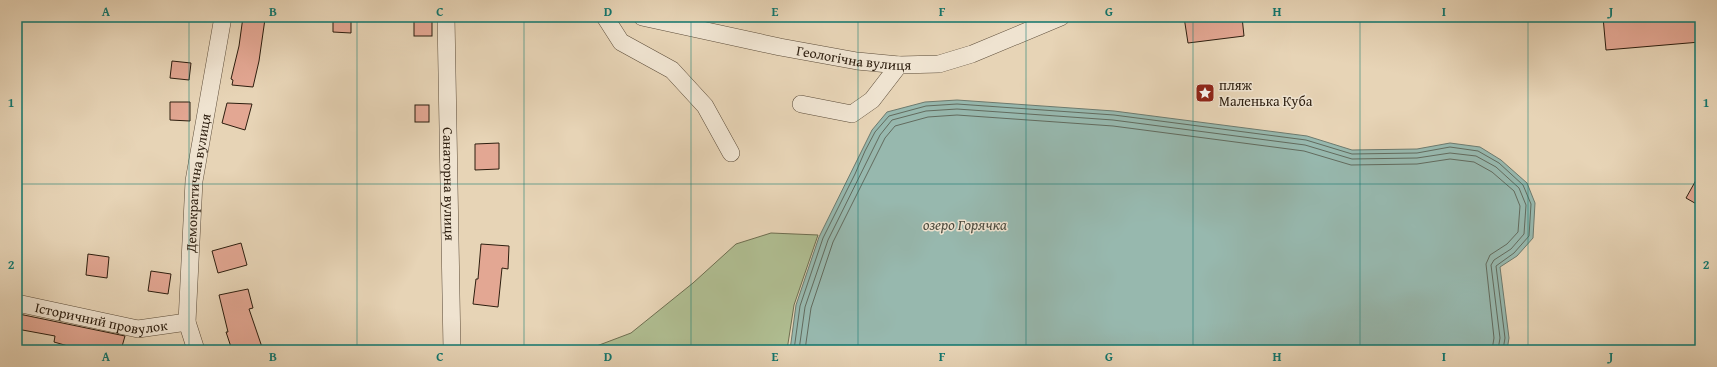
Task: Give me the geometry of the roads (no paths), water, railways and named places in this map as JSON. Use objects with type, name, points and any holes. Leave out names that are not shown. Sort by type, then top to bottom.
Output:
[{"type":"street","name":"Демократична вулиця","points":[[196,350],[187,322],[194,181],[223,17]]},
{"type":"street","name":"Санаторна вулиця","points":[[446,17],[452,350]]},
{"type":"street","points":[[605,17],[621,42],[672,70],[706,106],[731,153]]},
{"type":"street","name":"Геологічна вулиця","points":[[642,17],[780,47],[857,61],[899,65],[939,64],[1007,41],[1061,17]]},
{"type":"street","points":[[800,104],[852,114],[872,100],[899,65]]},
{"type":"street","name":"Історичний провулок","points":[[17,303],[138,329],[187,322]]},
{"type":"water","name":"озеро Горячка","points":[[957,100],[1114,111],[1307,136],[1352,150],[1417,149],[1450,143],[1480,147],[1501,160],[1527,183],[1535,203],[1533,238],[1517,256],[1500,267],[1509,338],[1507,350],[790,350],[796,305],[819,237],[872,130],[887,112],[925,102]]},
{"type":"place","name":"пляж Маленька Куба","points":[[1205,93]]}]
